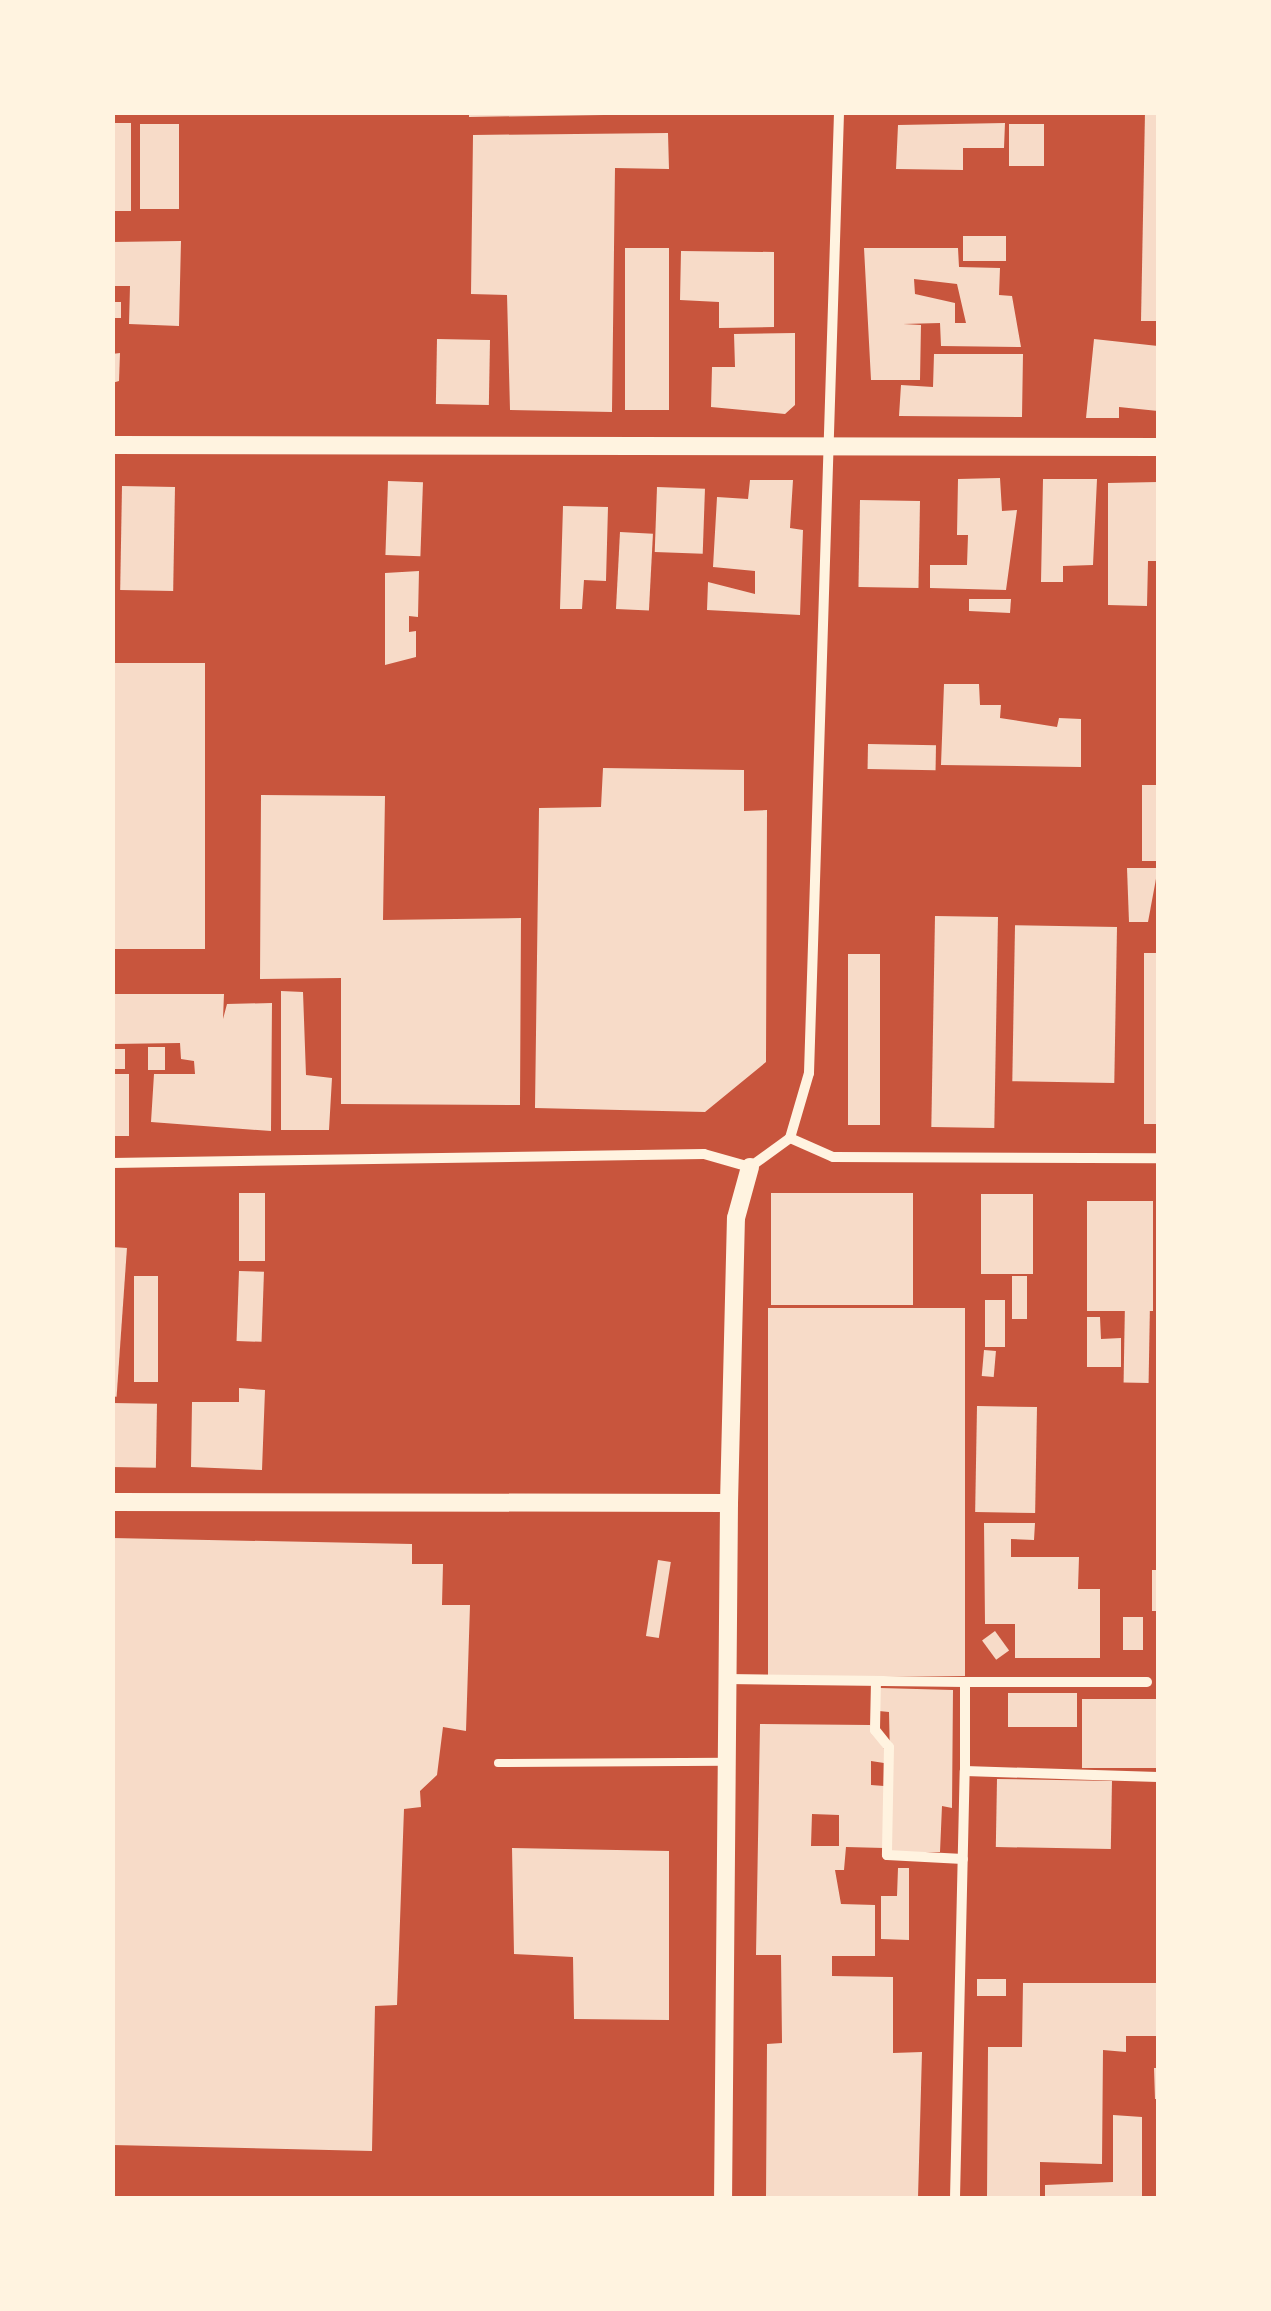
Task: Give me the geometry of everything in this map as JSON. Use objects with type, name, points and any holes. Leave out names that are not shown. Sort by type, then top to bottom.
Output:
[{"type":"street","points":[[724,2198],[728,1504],[736,1218],[750,1167],[790,1138],[809,1073],[839,112]]},
{"type":"street","points":[[112,445],[1158,447]]},
{"type":"street","points":[[790,1138],[833,1157],[1158,1158]]},
{"type":"street","points":[[112,1162],[704,1154],[750,1167]]},
{"type":"street","points":[[112,1502],[728,1504]]},
{"type":"street","points":[[728,1679],[1147,1682]]},
{"type":"street","points":[[876,1681],[875,1730],[889,1748],[887,1855],[963,1859]]},
{"type":"street","points":[[955,2198],[965,1682]]},
{"type":"street","points":[[965,1771],[1158,1777]]},
{"type":"lane","points":[[498,1763],[726,1762]]},
{"type":"building","points":[[469,112],[794,112],[469,117]]},
{"type":"building","points":[[1145,112],[1158,112],[1158,321],[1141,321]]},
{"type":"building","points":[[112,123],[131,123],[131,211],[112,211]]},
{"type":"building","points":[[1005,123],[1004,148],[963,148],[963,170],[896,169],[898,125]]},
{"type":"building","points":[[140,124],[179,124],[179,209],[140,209]]},
{"type":"building","points":[[1009,124],[1044,124],[1044,166],[1009,166]]},
{"type":"building","points":[[668,133],[669,169],[615,168],[612,412],[510,410],[507,295],[471,294],[473,135]]},
{"type":"building","points":[[963,236],[1006,236],[1006,261],[963,261]]},
{"type":"building","points":[[181,241],[179,326],[129,324],[130,286],[112,286],[112,242]]},
{"type":"building","points":[[625,248],[669,248],[669,410],[625,410]]},
{"type":"building","points":[[864,248],[958,248],[959,267],[1000,268],[999,295],[1012,296],[1021,347],[941,346],[940,323],[903,324],[921,325],[920,380],[871,380]],"holes":[[[914,279],[957,284],[966,323],[955,323],[955,303],[915,294]]]},
{"type":"building","points":[[681,251],[774,252],[774,327],[719,328],[719,302],[680,300]]},
{"type":"building","points":[[112,302],[121,302],[121,318],[112,318]]},
{"type":"building","points":[[795,333],[795,405],[785,414],[711,407],[712,367],[735,367],[734,334]]},
{"type":"building","points":[[437,339],[490,340],[489,405],[436,404]]},
{"type":"building","points":[[1094,339],[1158,346],[1158,411],[1119,407],[1119,418],[1086,418]]},
{"type":"building","points":[[120,353],[119,381],[112,383],[112,354]]},
{"type":"building","points":[[934,354],[1023,354],[1022,417],[899,416],[901,385],[933,387]]},
{"type":"building","points":[[1000,478],[1002,511],[1017,510],[1006,590],[930,588],[930,565],[967,565],[968,535],[957,535],[958,479]]},
{"type":"building","points":[[1043,479],[1097,479],[1093,565],[1063,566],[1063,582],[1041,582]]},
{"type":"building","points":[[750,480],[793,480],[790,528],[803,530],[800,615],[707,610],[708,582],[755,594],[755,571],[713,567],[717,497],[748,499]]},
{"type":"building","points":[[388,481],[423,482],[420,556],[385,555]]},
{"type":"building","points":[[1158,482],[1158,561],[1148,561],[1147,606],[1108,605],[1108,483]]},
{"type":"building","points":[[122,486],[175,487],[173,591],[120,590]]},
{"type":"building","points":[[657,487],[705,489],[703,554],[655,552]]},
{"type":"building","points":[[860,500],[920,501],[918,588],[858,587]]},
{"type":"building","points":[[563,506],[608,507],[606,581],[584,580],[582,609],[560,609]]},
{"type":"building","points":[[620,532],[653,534],[649,611],[616,609]]},
{"type":"building","points":[[419,571],[418,617],[409,616],[409,632],[416,631],[416,657],[385,665],[385,573]]},
{"type":"building","points":[[969,599],[1011,599],[1010,613],[969,611]]},
{"type":"building","points":[[112,663],[205,663],[205,949],[112,949]]},
{"type":"building","points":[[944,684],[979,684],[980,705],[1001,705],[1000,718],[1057,727],[1059,718],[1081,719],[1081,767],[941,765]]},
{"type":"building","points":[[868,744],[936,745],[936,770],[868,769]]},
{"type":"building","points":[[603,768],[744,770],[744,811],[767,810],[766,1062],[705,1112],[535,1108],[539,808],[601,807]]},
{"type":"building","points":[[1142,785],[1158,785],[1158,861],[1142,861]]},
{"type":"building","points":[[261,795],[385,796],[383,920],[521,918],[520,1105],[341,1104],[341,978],[260,979]]},
{"type":"building","points":[[1127,868],[1158,868],[1148,922],[1129,922]]},
{"type":"building","points":[[935,916],[998,917],[994,1128],[931,1127]]},
{"type":"building","points":[[1015,925],[1117,927],[1114,1083],[1012,1081]]},
{"type":"building","points":[[1144,953],[1158,953],[1158,1124],[1144,1124]]},
{"type":"building","points":[[848,954],[880,954],[880,1125],[848,1125]]},
{"type":"building","points":[[281,991],[303,992],[306,1075],[332,1078],[329,1130],[281,1130]]},
{"type":"building","points":[[114,994],[224,994],[223,1019],[227,1004],[272,1003],[271,1131],[151,1122],[154,1074],[195,1074],[194,1061],[181,1059],[180,1043],[113,1044]]},
{"type":"building","points":[[148,1047],[165,1047],[165,1070],[148,1070]]},
{"type":"building","points":[[112,1049],[125,1049],[125,1069],[112,1069]]},
{"type":"building","points":[[112,1074],[129,1074],[129,1136],[112,1136]]},
{"type":"building","points":[[239,1193],[265,1193],[265,1261],[239,1261]]},
{"type":"building","points":[[771,1193],[913,1193],[913,1305],[771,1305]]},
{"type":"building","points":[[981,1194],[1033,1194],[1033,1274],[981,1274]]},
{"type":"building","points":[[1087,1201],[1153,1201],[1153,1311],[1087,1311]]},
{"type":"building","points":[[112,1247],[127,1248],[117,1397],[112,1396]]},
{"type":"building","points":[[239,1271],[264,1272],[262,1342],[237,1341]]},
{"type":"building","points":[[134,1276],[158,1276],[158,1382],[134,1382]]},
{"type":"building","points":[[1012,1276],[1027,1276],[1027,1319],[1012,1319]]},
{"type":"building","points":[[985,1300],[1005,1300],[1005,1347],[985,1347]]},
{"type":"building","points":[[1125,1302],[1150,1302],[1149,1383],[1124,1383]]},
{"type":"building","points":[[768,1308],[965,1308],[965,1676],[768,1676]]},
{"type":"building","points":[[1087,1317],[1100,1317],[1101,1339],[1121,1338],[1121,1367],[1087,1367]]},
{"type":"building","points":[[984,1350],[996,1351],[994,1377],[982,1376]]},
{"type":"building","points":[[239,1388],[265,1390],[262,1470],[191,1467],[192,1402],[239,1402]]},
{"type":"building","points":[[112,1403],[157,1404],[156,1468],[112,1467]]},
{"type":"building","points":[[977,1406],[1037,1407],[1035,1513],[975,1512]]},
{"type":"building","points":[[984,1523],[1035,1523],[1034,1540],[1011,1539],[1011,1557],[1079,1557],[1078,1589],[1100,1589],[1100,1658],[1015,1658],[1015,1624],[985,1624]]},
{"type":"building","points":[[112,1538],[412,1544],[412,1564],[443,1564],[442,1605],[470,1605],[466,1731],[443,1727],[437,1775],[420,1791],[421,1807],[404,1809],[397,2005],[375,2006],[372,2151],[112,2145]]},
{"type":"building","points":[[658,1560],[671,1562],[659,1638],[646,1636]]},
{"type":"building","points":[[1152,1570],[1158,1570],[1158,1611],[1152,1611]]},
{"type":"building","points":[[1123,1617],[1143,1617],[1143,1650],[1123,1650]]},
{"type":"building","points":[[995,1631],[1009,1650],[996,1660],[982,1640]]},
{"type":"building","points":[[880,1688],[953,1690],[952,1808],[942,1806],[940,1852],[892,1852],[889,1712],[879,1711]]},
{"type":"building","points":[[1008,1693],[1077,1693],[1077,1727],[1008,1727]]},
{"type":"building","points":[[1082,1699],[1158,1699],[1158,1768],[1082,1768]]},
{"type":"building","points":[[760,1724],[870,1725],[884,1749],[884,1763],[871,1761],[871,1785],[884,1786],[884,1848],[846,1847],[844,1870],[835,1870],[841,1904],[875,1905],[875,1956],[832,1956],[832,1976],[893,1977],[893,2053],[922,2052],[918,2198],[766,2198],[767,2044],[782,2043],[781,1955],[756,1955]],"holes":[[[812,1814],[839,1815],[839,1846],[811,1846]]]},
{"type":"building","points":[[997,1779],[1112,1781],[1111,1849],[996,1847]]},
{"type":"building","points":[[512,1848],[669,1851],[669,2020],[574,2019],[573,1957],[514,1954]]},
{"type":"building","points":[[898,1868],[909,1868],[909,1940],[881,1939],[881,1896],[897,1896]]},
{"type":"building","points":[[977,1979],[1006,1979],[1006,1996],[977,1996]]},
{"type":"building","points":[[1023,1983],[1158,1983],[1158,2036],[1126,2036],[1126,2052],[1103,2050],[1102,2164],[1040,2162],[1040,2198],[987,2198],[988,2047],[1022,2047]]},
{"type":"building","points":[[1154,2068],[1158,2068],[1158,2099],[1155,2099]]},
{"type":"building","points":[[1113,2115],[1142,2117],[1142,2198],[1045,2198],[1045,2185],[1113,2182]]}]
